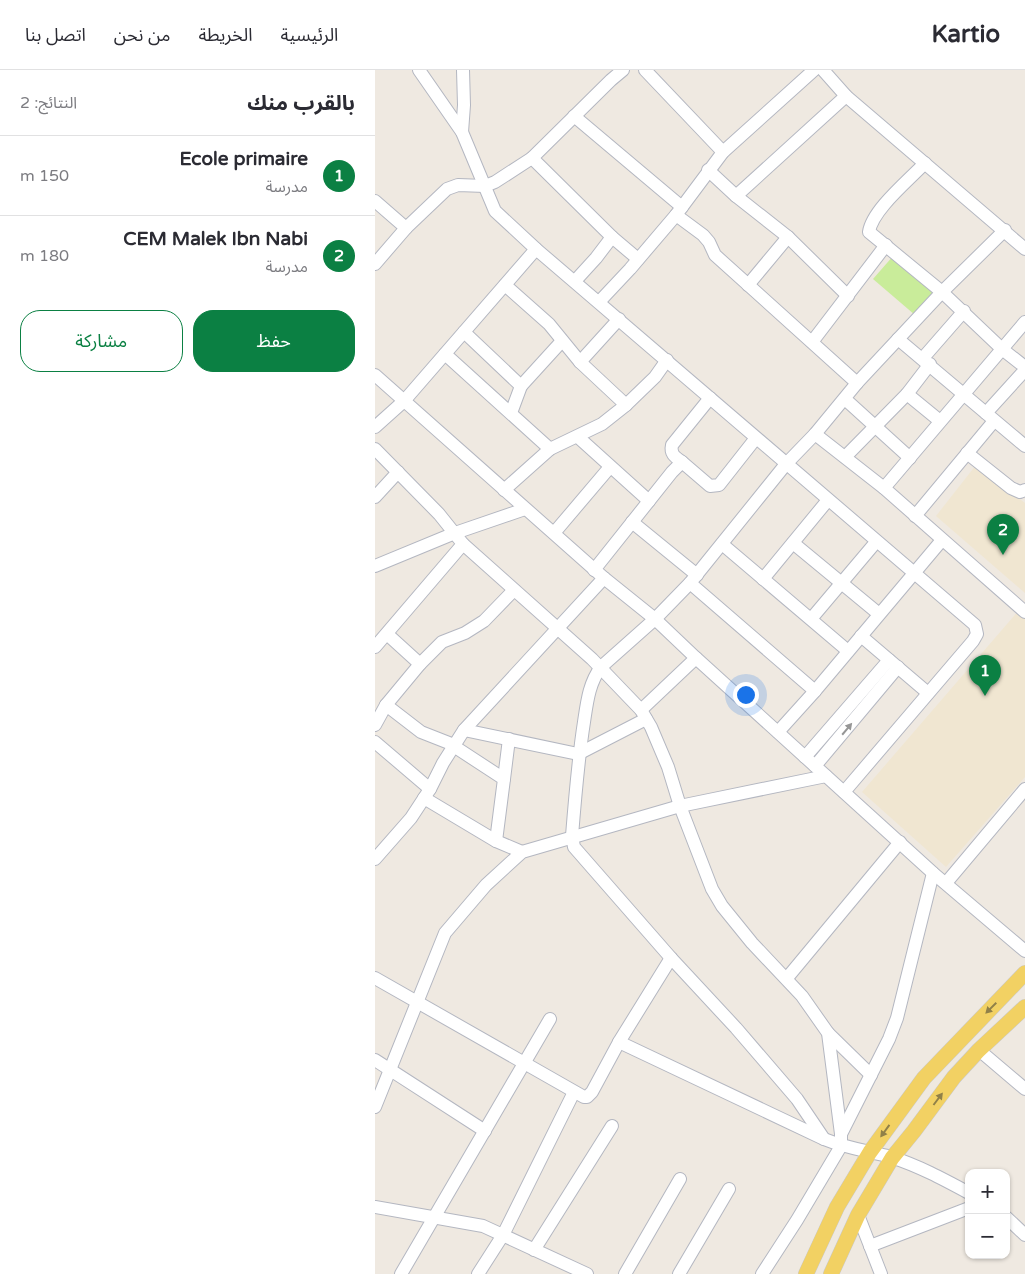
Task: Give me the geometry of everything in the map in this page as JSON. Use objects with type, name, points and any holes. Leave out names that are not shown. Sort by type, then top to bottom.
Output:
[{"type":"main road","points":[[806,1274],[837,1206],[870,1152],[924,1078],[1025,973]]},
{"type":"main road","points":[[831,1274],[858,1215],[892,1158],[914,1132],[954,1077],[979,1050],[1025,1007]]},
{"type":"street","points":[[419,70],[462,132],[495,211],[913,574],[975,625],[977,630],[973,641],[844,792]]},
{"type":"street","points":[[462,132],[464,105],[463,70]]},
{"type":"street","points":[[375,264],[406,228],[447,189],[458,185],[485,186],[495,182],[532,158],[623,70]]},
{"type":"street","points":[[645,70],[723,152]]},
{"type":"street","points":[[599,302],[679,211],[723,152],[815,70]]},
{"type":"street","points":[[823,70],[846,96],[1025,248]]},
{"type":"street","points":[[736,196],[846,96]]},
{"type":"street","points":[[574,116],[679,211],[709,242],[715,255],[857,383]]},
{"type":"street","points":[[532,158],[612,237],[638,259]]},
{"type":"street","points":[[915,516],[967,454],[990,417],[1025,369],[943,292],[869,232],[870,226],[880,210],[925,163]]},
{"type":"street","points":[[708,170],[736,196],[788,237],[848,296]]},
{"type":"street","points":[[375,201],[406,228]]},
{"type":"street","points":[[824,1138],[797,1100],[737,1028],[671,958],[574,847],[578,754],[590,689],[594,676],[601,667],[655,619],[693,579],[786,464],[815,434],[857,383],[898,338],[1005,230]]},
{"type":"street","points":[[575,281],[612,237]]},
{"type":"street","points":[[749,285],[788,237]]},
{"type":"street","points":[[812,342],[886,245]]},
{"type":"street","points":[[375,427],[404,401],[537,249]]},
{"type":"street","points":[[505,285],[549,324],[580,362],[626,405]]},
{"type":"street","points":[[845,457],[907,394],[926,361],[964,311]]},
{"type":"street","points":[[580,362],[619,319]]},
{"type":"street","points":[[884,488],[1025,322]]},
{"type":"street","points":[[464,332],[521,386]]},
{"type":"street","points":[[898,338],[1025,446]]},
{"type":"street","points":[[511,413],[521,386],[562,341]]},
{"type":"street","points":[[445,354],[550,449]]},
{"type":"street","points":[[504,490],[550,449],[602,424],[626,405],[655,376],[667,360]]},
{"type":"street","points":[[375,375],[553,534],[655,619],[933,873],[1025,951]]},
{"type":"street","points":[[907,394],[940,421]]},
{"type":"street","points":[[710,398],[672,445],[671,450],[673,454],[682,462],[710,486],[715,486],[722,482],[756,438]]},
{"type":"street","points":[[845,399],[910,458]]},
{"type":"street","points":[[815,434],[884,488],[1025,612]]},
{"type":"street","points":[[578,436],[649,501]]},
{"type":"street","points":[[375,449],[439,514],[463,544],[601,667],[643,715],[651,726],[668,767],[680,806],[712,889],[722,906],[752,943],[787,978],[807,1002],[827,1033],[871,1075]]},
{"type":"street","points":[[967,454],[1011,488],[1020,492],[1025,490]]},
{"type":"street","points":[[375,859],[411,818],[464,730],[557,628],[599,574],[632,522],[682,462]]},
{"type":"street","points":[[553,534],[610,467]]},
{"type":"street","points":[[375,497],[398,472]]},
{"type":"street","points":[[763,579],[828,500]]},
{"type":"street","points":[[375,566],[455,533],[525,508]]},
{"type":"street","points":[[632,522],[815,691]]},
{"type":"street","points":[[777,732],[815,691],[941,540]]},
{"type":"street","points":[[811,619],[876,542]]},
{"type":"street","points":[[793,543],[879,614]]},
{"type":"street","points":[[375,647],[463,544]]},
{"type":"street","points":[[722,544],[848,651]]},
{"type":"street","points":[[375,725],[386,705],[420,664],[442,642],[465,633],[484,621],[514,590]]},
{"type":"street","points":[[387,634],[420,664]]},
{"type":"street","points":[[861,636],[928,693]]},
{"type":"street","points":[[464,730],[578,754],[643,715],[696,658]]},
{"type":"street","points":[[805,757],[894,664]]},
{"type":"street","points":[[815,766],[894,664]]},
{"type":"street","points":[[386,705],[421,732],[442,739],[504,779]]},
{"type":"street","points":[[496,841],[509,739]]},
{"type":"street","points":[[375,742],[427,794],[496,841],[522,852]]},
{"type":"street","points":[[375,1107],[445,933],[486,885],[522,852],[680,806],[826,776]]},
{"type":"street","points":[[946,883],[1025,789]]},
{"type":"street","points":[[787,978],[900,842]]},
{"type":"street","points":[[762,1274],[797,1220],[841,1140],[889,1039],[897,1018],[933,873]]},
{"type":"street","points":[[375,978],[584,1097],[590,1095],[619,1042],[671,958]]},
{"type":"street","points":[[401,1274],[550,1019]]},
{"type":"street","points":[[827,1033],[841,1140]]},
{"type":"street","points":[[619,1042],[824,1138],[841,1140],[870,1152],[926,1170],[965,1191]]},
{"type":"street","points":[[979,1050],[1025,1089]]},
{"type":"street","points":[[375,1060],[485,1131]]},
{"type":"street","points":[[478,1274],[503,1235],[574,1092]]},
{"type":"street","points":[[534,1250],[612,1126]]},
{"type":"street","points":[[625,1274],[680,1179]]},
{"type":"street","points":[[679,1274],[729,1189]]},
{"type":"street","points":[[375,1208],[483,1226],[587,1274]]},
{"type":"street","points":[[870,1246],[965,1210]]},
{"type":"street","points":[[858,1215],[881,1274]]},
{"type":"street","points":[[1010,1221],[1025,1235]]},
{"type":"shaded area","points":[[976,465],[1025,503],[1025,593],[936,516]]},
{"type":"shaded area","points":[[1019,610],[1025,615],[1025,777],[946,867],[862,792]]},
{"type":"green space","points":[[894,255],[935,291],[915,315],[873,279]]},
{"type":"place","name":"CEM Malek Ibn Nabi","points":[[1003,555]]},
{"type":"place","name":"Ecole primaire","points":[[985,696]]}]
